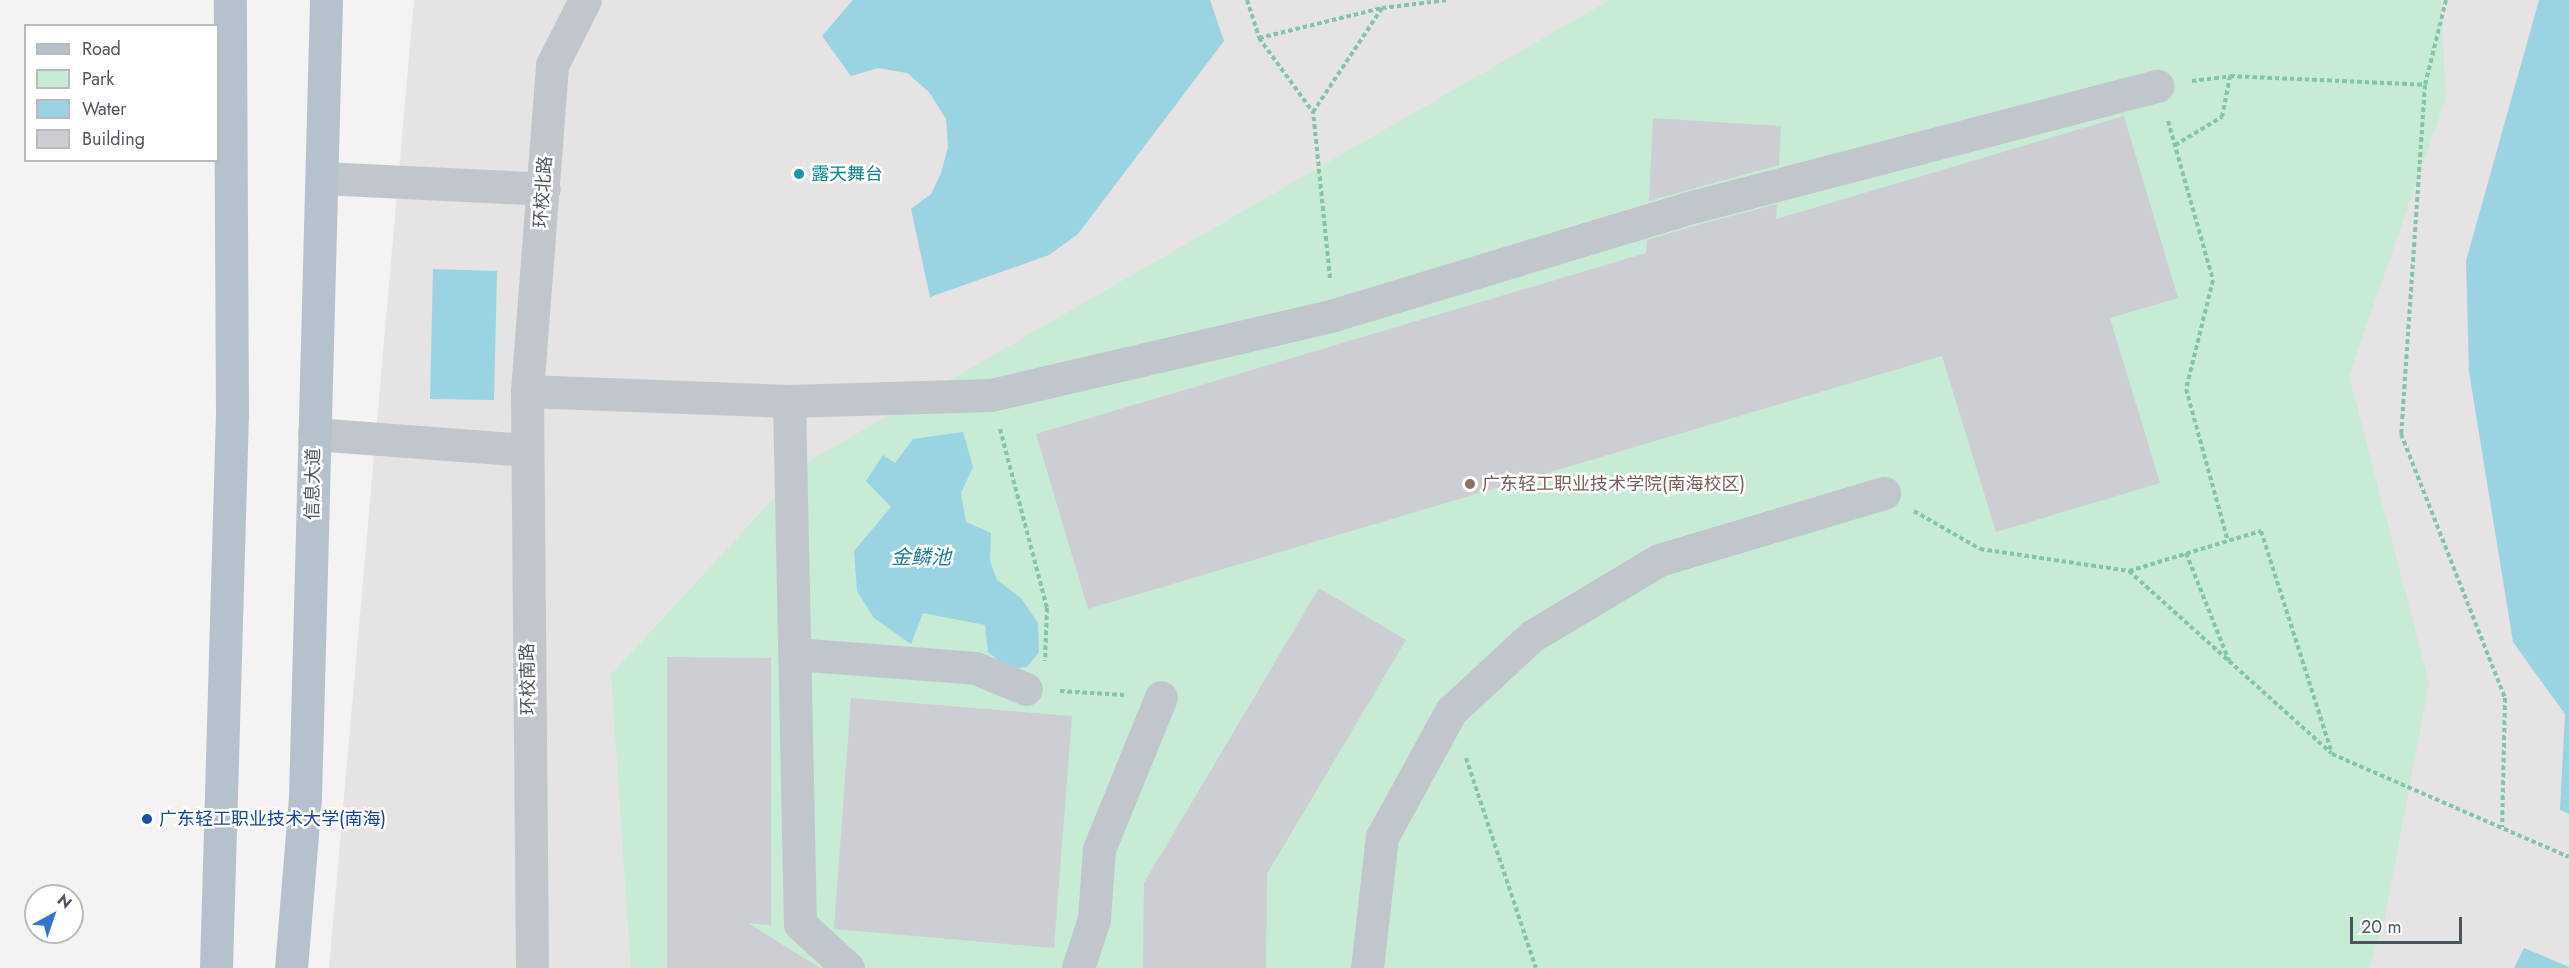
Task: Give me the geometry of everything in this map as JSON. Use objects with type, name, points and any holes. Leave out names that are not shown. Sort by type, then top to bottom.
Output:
[{"type":"main road","points":[[216,968],[232,414],[230,0]]},
{"type":"main road","name":"信息大道","points":[[291,968],[305,798],[326,0]]},
{"type":"street","name":"环校北路","points":[[527,391],[552,65],[585,0]]},
{"type":"street","points":[[527,391],[789,401],[991,395],[1334,315],[1696,206],[2158,86]]},
{"type":"street","points":[[323,177],[544,189]]},
{"type":"street","name":"环校南路","points":[[527,391],[532,968]]},
{"type":"street","points":[[789,401],[800,924],[848,968]]},
{"type":"street","points":[[314,434],[526,450]]},
{"type":"street","points":[[1367,968],[1382,837],[1451,711],[1532,636],[1659,560],[1884,493]]},
{"type":"street","points":[[795,654],[975,668],[1026,688]]},
{"type":"street","points":[[1078,968],[1094,919],[1099,849],[1161,697]]},
{"type":"path","points":[[1247,0],[1259,38],[1313,112],[1334,315]]},
{"type":"path","points":[[1259,38],[1383,8],[1448,0]]},
{"type":"path","points":[[2446,0],[2424,85],[2401,434],[2505,698],[2502,827]]},
{"type":"path","points":[[1313,112],[1383,8]]},
{"type":"path","points":[[2228,541],[2186,389],[2213,280],[2158,86],[2230,76],[2424,85]]},
{"type":"path","points":[[2175,145],[2222,117],[2230,76]]},
{"type":"path","points":[[991,395],[1047,608],[1048,657],[1026,688]]},
{"type":"path","points":[[1884,493],[1980,549],[2129,571],[2261,531],[2332,754]]},
{"type":"path","points":[[2186,554],[2229,661]]},
{"type":"path","points":[[2129,571],[2332,754],[2569,857]]},
{"type":"path","points":[[1026,688],[1161,697]]},
{"type":"path","points":[[1451,711],[1536,968]]},
{"type":"shaded area","name":"广东轻工职业技术学院(南海校区)","points":[[414,0],[2569,0],[2569,968],[329,968]]},
{"type":"green space","name":"广东轻工职业技术学院(南海校区)","points":[[1610,0],[2441,0],[2446,98],[2349,376],[2429,683],[2385,917],[2369,968],[631,968],[611,675],[806,463]]},
{"type":"water","points":[[853,0],[1210,0],[1224,41],[1078,234],[1049,255],[930,297],[911,209],[931,194],[941,173],[948,147],[946,119],[929,92],[907,73],[878,68],[851,76],[822,36]]},
{"type":"water","points":[[2539,0],[2569,0],[2569,814],[2560,810],[2565,714],[2513,642],[2469,372],[2466,261]]},
{"type":"water","points":[[433,269],[497,271],[494,400],[430,399]]},
{"type":"water","name":"金鳞池","points":[[963,432],[973,467],[961,493],[966,522],[991,533],[990,561],[997,580],[1021,598],[1038,623],[1039,652],[1027,667],[1009,669],[988,652],[985,625],[923,613],[911,644],[874,618],[857,591],[854,551],[891,507],[866,481],[883,455],[895,463],[913,439]]},
{"type":"water","points":[[2524,948],[2569,967],[2569,968],[2514,968]]},
{"type":"building","points":[[2124,116],[2178,298],[2110,318],[2160,483],[1996,532],[1942,356],[1088,609],[1036,434],[1646,253],[1647,240],[1701,224],[1777,204],[1776,219]]},
{"type":"building","points":[[1653,118],[1781,126],[1779,165],[1649,201]]},
{"type":"building","points":[[1319,588],[1406,640],[1267,874],[1266,968],[1143,968],[1144,883]]},
{"type":"building","points":[[667,657],[771,658],[771,925],[748,923],[820,968],[667,968]]},
{"type":"building","points":[[851,698],[1072,716],[1054,948],[834,929]]},
{"type":"place","name":"露天舞台","points":[[799,174]]},
{"type":"place","name":"广东轻工职业技术学院(南海校区)","points":[[1470,484]]},
{"type":"place","name":"广东轻工职业技术大学(南海)","points":[[147,819]]}]
